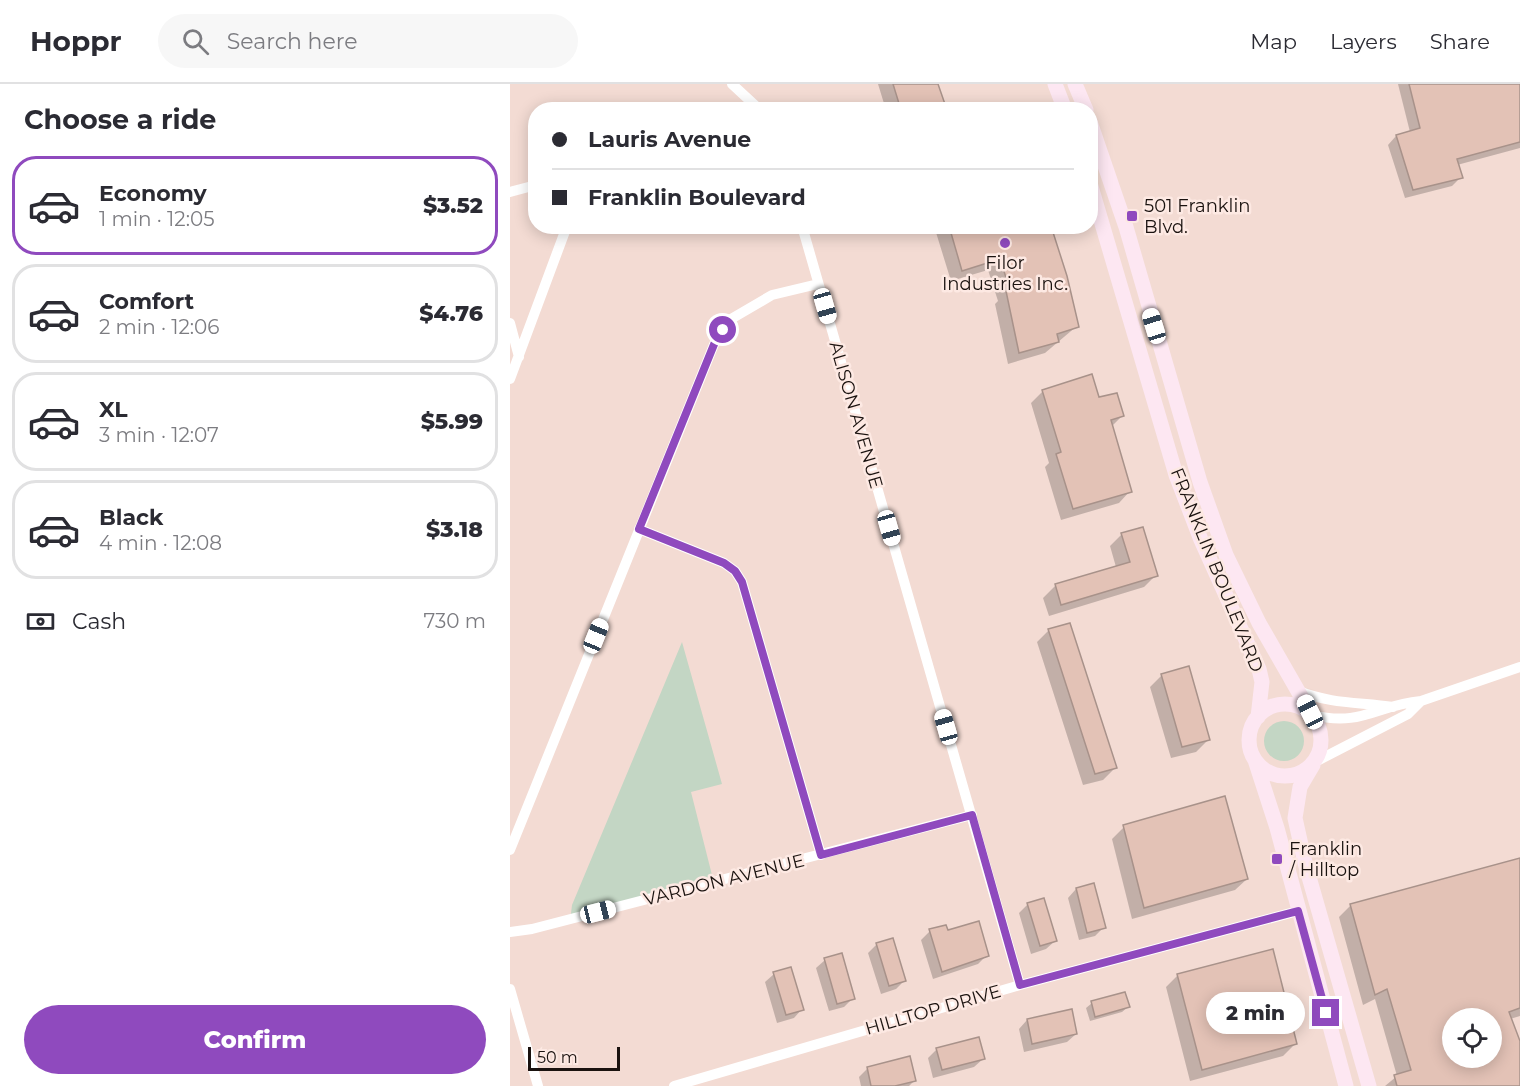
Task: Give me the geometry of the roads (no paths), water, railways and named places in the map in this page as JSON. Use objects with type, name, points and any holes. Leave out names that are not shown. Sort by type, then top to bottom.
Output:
[{"type":"main road","points":[[1055,84],[1062,102]]},
{"type":"main road","points":[[1075,84],[1083,102]]},
{"type":"main road","name":"FRANKLIN BOULEVARD","points":[[1098,145],[1126,227],[1200,482],[1226,555],[1259,623],[1311,714]]},
{"type":"main road","name":"FRANKLIN BOULEVARD","points":[[1098,210],[1176,476],[1201,540],[1259,669],[1262,682],[1258,717]]},
{"type":"main road","points":[[1346,1086],[1277,828],[1249,738],[1258,717],[1277,705],[1289,704],[1311,714],[1320,732],[1322,742],[1314,763],[1300,787],[1294,818],[1369,1086]]},
{"type":"main road","points":[[1255,760],[1263,769],[1284,776],[1296,775],[1314,763]]},
{"type":"street","points":[[732,84],[751,102]]},
{"type":"street","points":[[510,192],[528,186]]},
{"type":"street","points":[[510,379],[564,234]]},
{"type":"street","name":"ALISON AVENUE","points":[[804,234],[1020,985]]},
{"type":"street","points":[[510,849],[715,342],[731,319],[772,295],[818,284]]},
{"type":"street","points":[[510,323],[519,357]]},
{"type":"street","points":[[639,529],[724,563],[735,571],[742,582],[821,855]]},
{"type":"street","points":[[1311,714],[1357,719],[1393,707],[1421,701],[1520,667]]},
{"type":"street","points":[[1298,691],[1320,700],[1393,707]]},
{"type":"street","points":[[1314,763],[1408,714],[1421,701]]},
{"type":"street","name":"VARDON AVENUE","points":[[510,932],[532,929],[972,815]]},
{"type":"street","name":"HILLTOP DRIVE","points":[[674,1086],[1020,985],[1298,911]]},
{"type":"street","points":[[510,989],[538,1086]]},
{"type":"place","name":"501 Franklin Blvd.","points":[[1132,216]]},
{"type":"place","name":"Filor Industries Inc.","points":[[1005,243]]},
{"type":"place","name":"Franklin / Hilltop","points":[[1277,859]]}]
